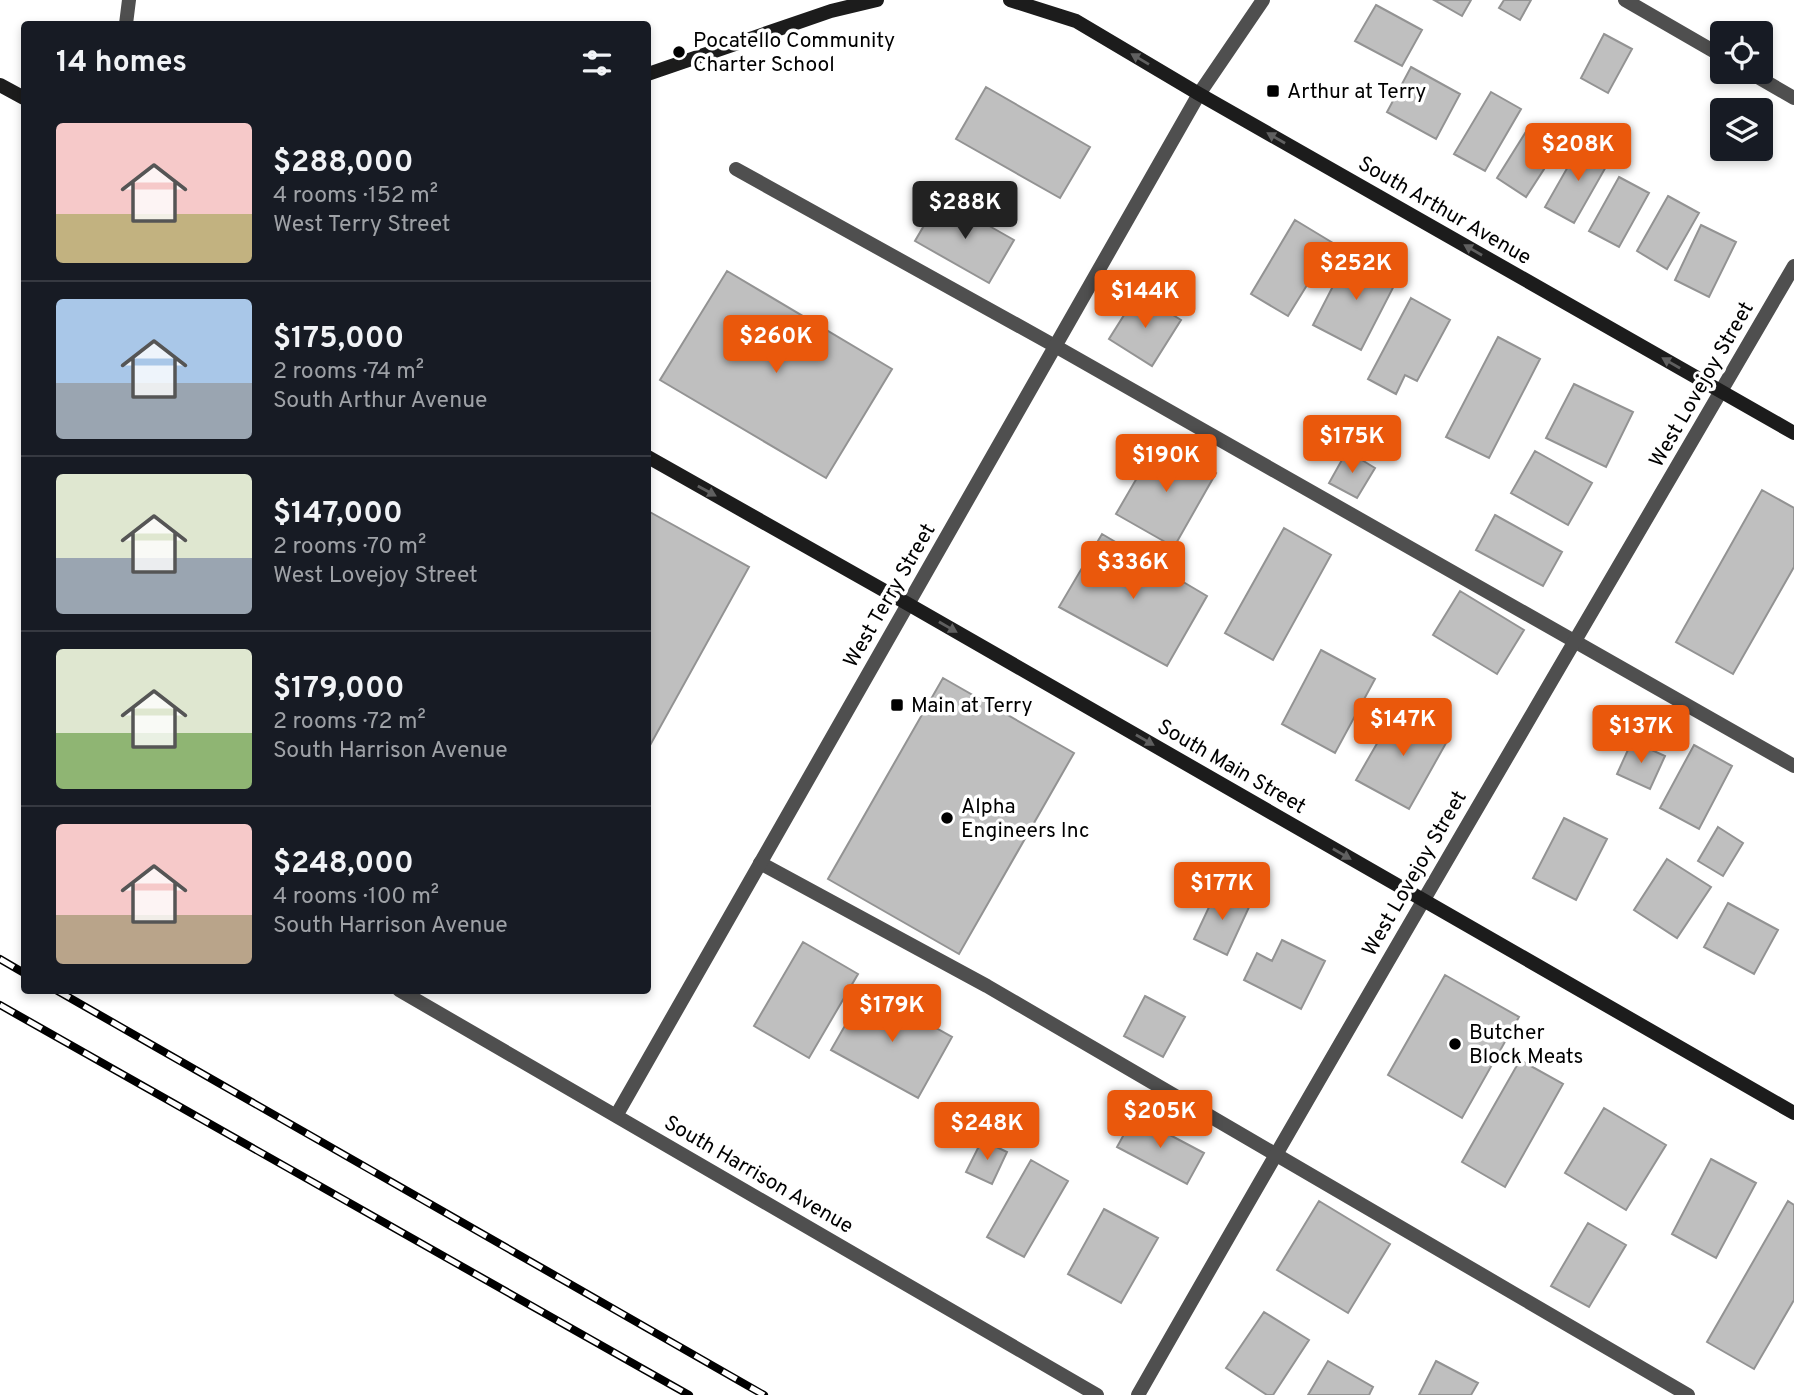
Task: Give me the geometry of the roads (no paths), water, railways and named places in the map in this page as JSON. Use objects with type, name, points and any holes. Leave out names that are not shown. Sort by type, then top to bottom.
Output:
[{"type":"main road","points":[[651,73],[831,10],[877,0]]},
{"type":"main road","name":"South Arthur Avenue","points":[[1010,0],[1076,21],[1794,433]]},
{"type":"main road","points":[[0,85],[21,97]]},
{"type":"main road","name":"South Main Street","points":[[651,459],[1794,1113]]},
{"type":"street","points":[[126,21],[129,0]]},
{"type":"street","name":"West Terry Street","points":[[616,1116],[1199,94],[1264,0]]},
{"type":"street","points":[[1625,0],[1710,49]]},
{"type":"street","points":[[1770,84],[1794,98]]},
{"type":"street","points":[[736,170],[1055,346],[1794,766]]},
{"type":"street","name":"West Lovejoy Street","points":[[1138,1395],[1422,900],[1576,642],[1794,266]]},
{"type":"street","points":[[760,863],[987,986],[1688,1395]]},
{"type":"street","name":"South Harrison Avenue","points":[[406,994],[1097,1395]]},
{"type":"railway","points":[[0,959],[21,971]]},
{"type":"railway","points":[[63,994],[764,1395]]},
{"type":"railway","points":[[0,1005],[689,1395]]},
{"type":"place","name":"Pocatello Community Charter School","points":[[679,52]]},
{"type":"place","name":"Arthur at Terry","points":[[1273,91]]},
{"type":"place","name":"Main at Terry","points":[[897,705]]},
{"type":"place","name":"Alpha Engineers Inc","points":[[947,818]]},
{"type":"place","name":"Butcher Block Meats","points":[[1455,1044]]}]
